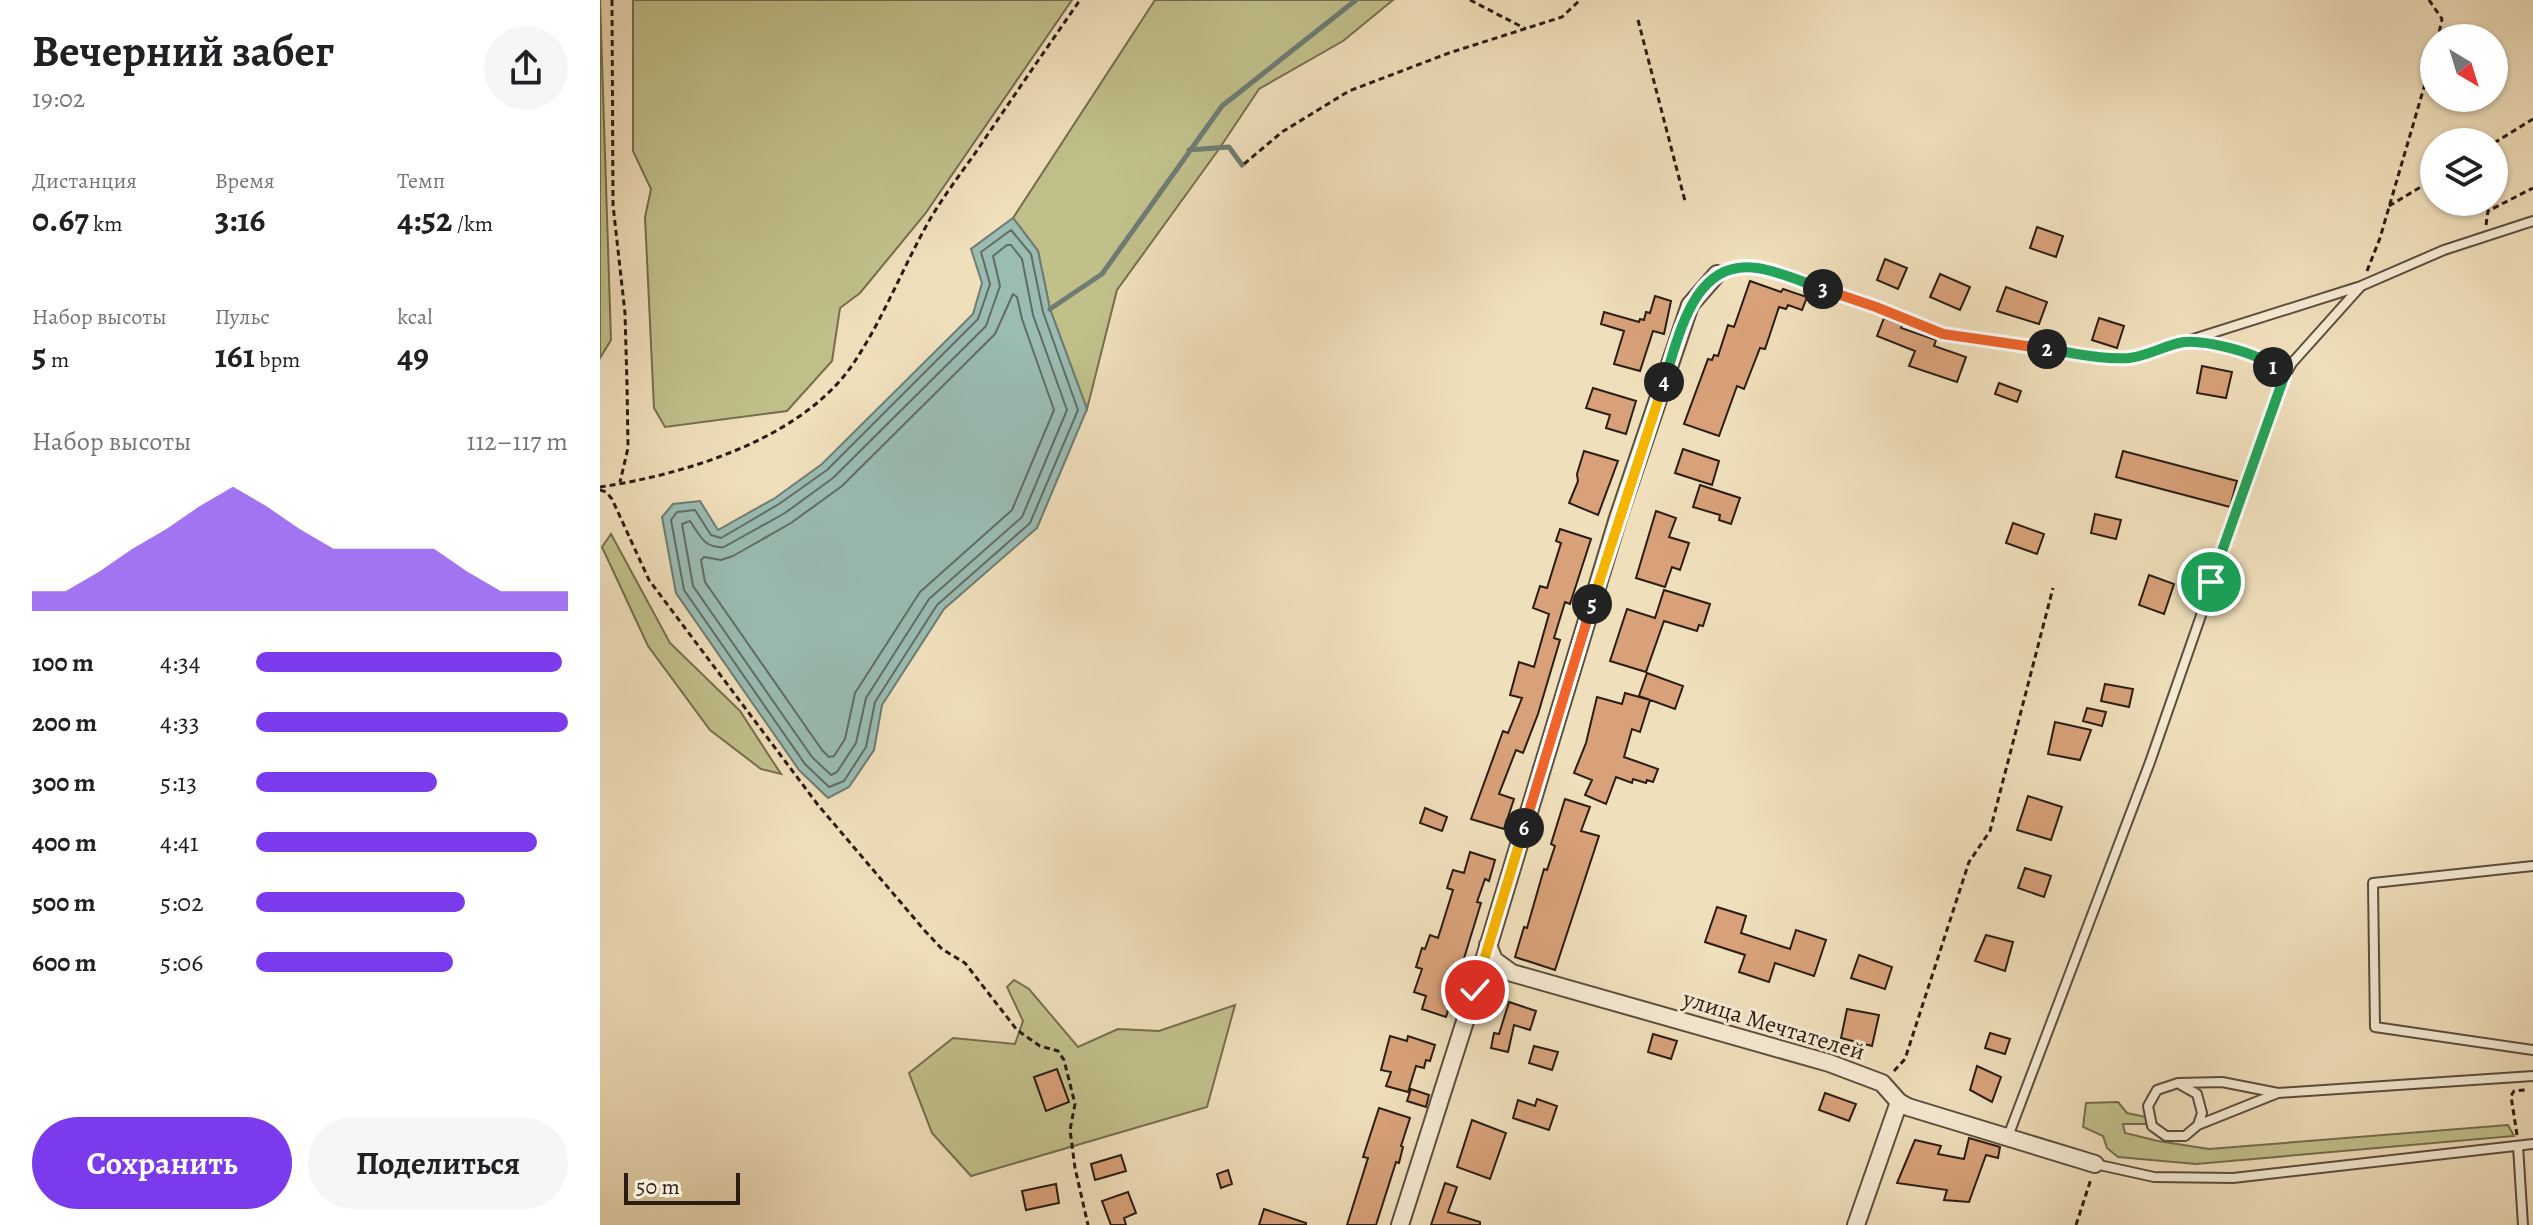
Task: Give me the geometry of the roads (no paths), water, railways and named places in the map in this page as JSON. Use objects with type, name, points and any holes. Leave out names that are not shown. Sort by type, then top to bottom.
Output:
[{"type":"street","points":[[1400,1225],[1475,990],[1618,518],[1690,305],[1717,274]]},
{"type":"street","points":[[1488,945],[1494,960],[1512,973]]},
{"type":"street","points":[[1475,990],[1497,976],[1512,973]]},
{"type":"street","name":"улица Мечтателей","points":[[1512,973],[1829,1063],[1882,1083],[1899,1102],[1908,1107],[2095,1164]]},
{"type":"street","points":[[1856,1225],[1899,1102]]},
{"type":"lane","points":[[1717,274],[1736,268],[1758,268],[1876,307],[1943,334],[2109,358],[2132,358],[2361,286],[2399,268],[2533,221]]},
{"type":"lane","points":[[2007,1139],[2150,762],[2284,377],[2292,363],[2361,286]]},
{"type":"lane","points":[[2185,342],[2236,349],[2264,359],[2284,377]]},
{"type":"lane","points":[[2533,866],[2373,883],[2375,1027],[2533,1050]]},
{"type":"lane","points":[[2278,1093],[2198,1125],[2185,1136],[2166,1136],[2152,1126],[2148,1106],[2157,1090],[2178,1083],[2222,1082],[2278,1093],[2533,1076]]},
{"type":"lane","points":[[2178,1083],[2197,1094],[2202,1113],[2198,1125]]},
{"type":"lane","points":[[2095,1164],[2154,1177],[2233,1178],[2533,1144]]},
{"type":"lane","points":[[2518,1146],[2523,1225]]},
{"type":"water","points":[[1013,218],[1038,251],[1050,309],[1087,409],[1037,528],[944,609],[882,705],[874,750],[849,787],[828,798],[799,770],[676,593],[662,517],[673,504],[700,501],[718,530],[775,498],[822,464],[973,314],[982,283],[971,249]]},
{"type":"waterway","points":[[1050,309],[1102,274],[1222,106],[1356,0]]},
{"type":"waterway","points":[[1189,150],[1229,147],[1242,165]]}]
